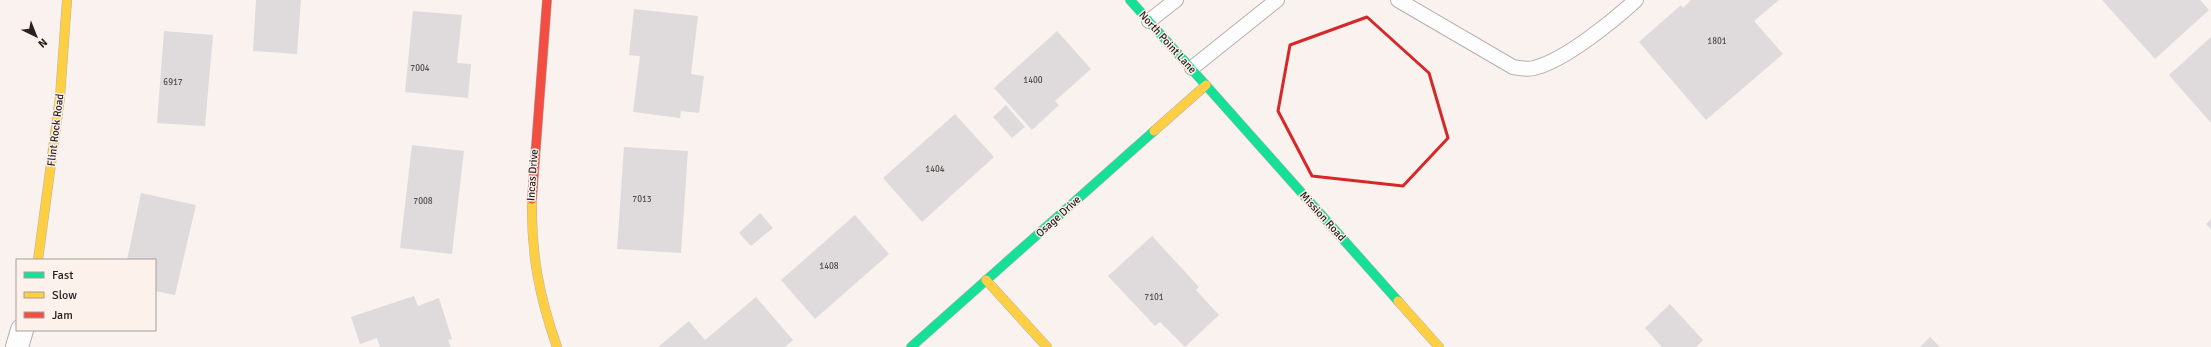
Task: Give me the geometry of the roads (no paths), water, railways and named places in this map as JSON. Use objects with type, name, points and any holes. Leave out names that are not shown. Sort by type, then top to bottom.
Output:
[{"type":"street","name":"Flint Rock Road","points":[[38,259],[60,97],[67,0]]},
{"type":"street","name":"Incas Drive","points":[[547,0],[530,212],[532,249],[538,285],[557,347]]},
{"type":"street","name":"North Point Lane","points":[[1130,0],[1206,84]]},
{"type":"street","name":"Osage Drive","points":[[911,347],[1206,84]]},
{"type":"street","name":"Mission Road","points":[[1206,84],[1439,347]]},
{"type":"street","points":[[986,280],[1047,347]]},
{"type":"street","points":[[17,347],[22,331]]},
{"type":"lane","points":[[1149,21],[1176,0]]},
{"type":"lane","points":[[1192,68],[1277,0]]},
{"type":"lane","points":[[1398,0],[1513,67],[1533,69],[1554,61],[1611,22],[1636,0]]}]
